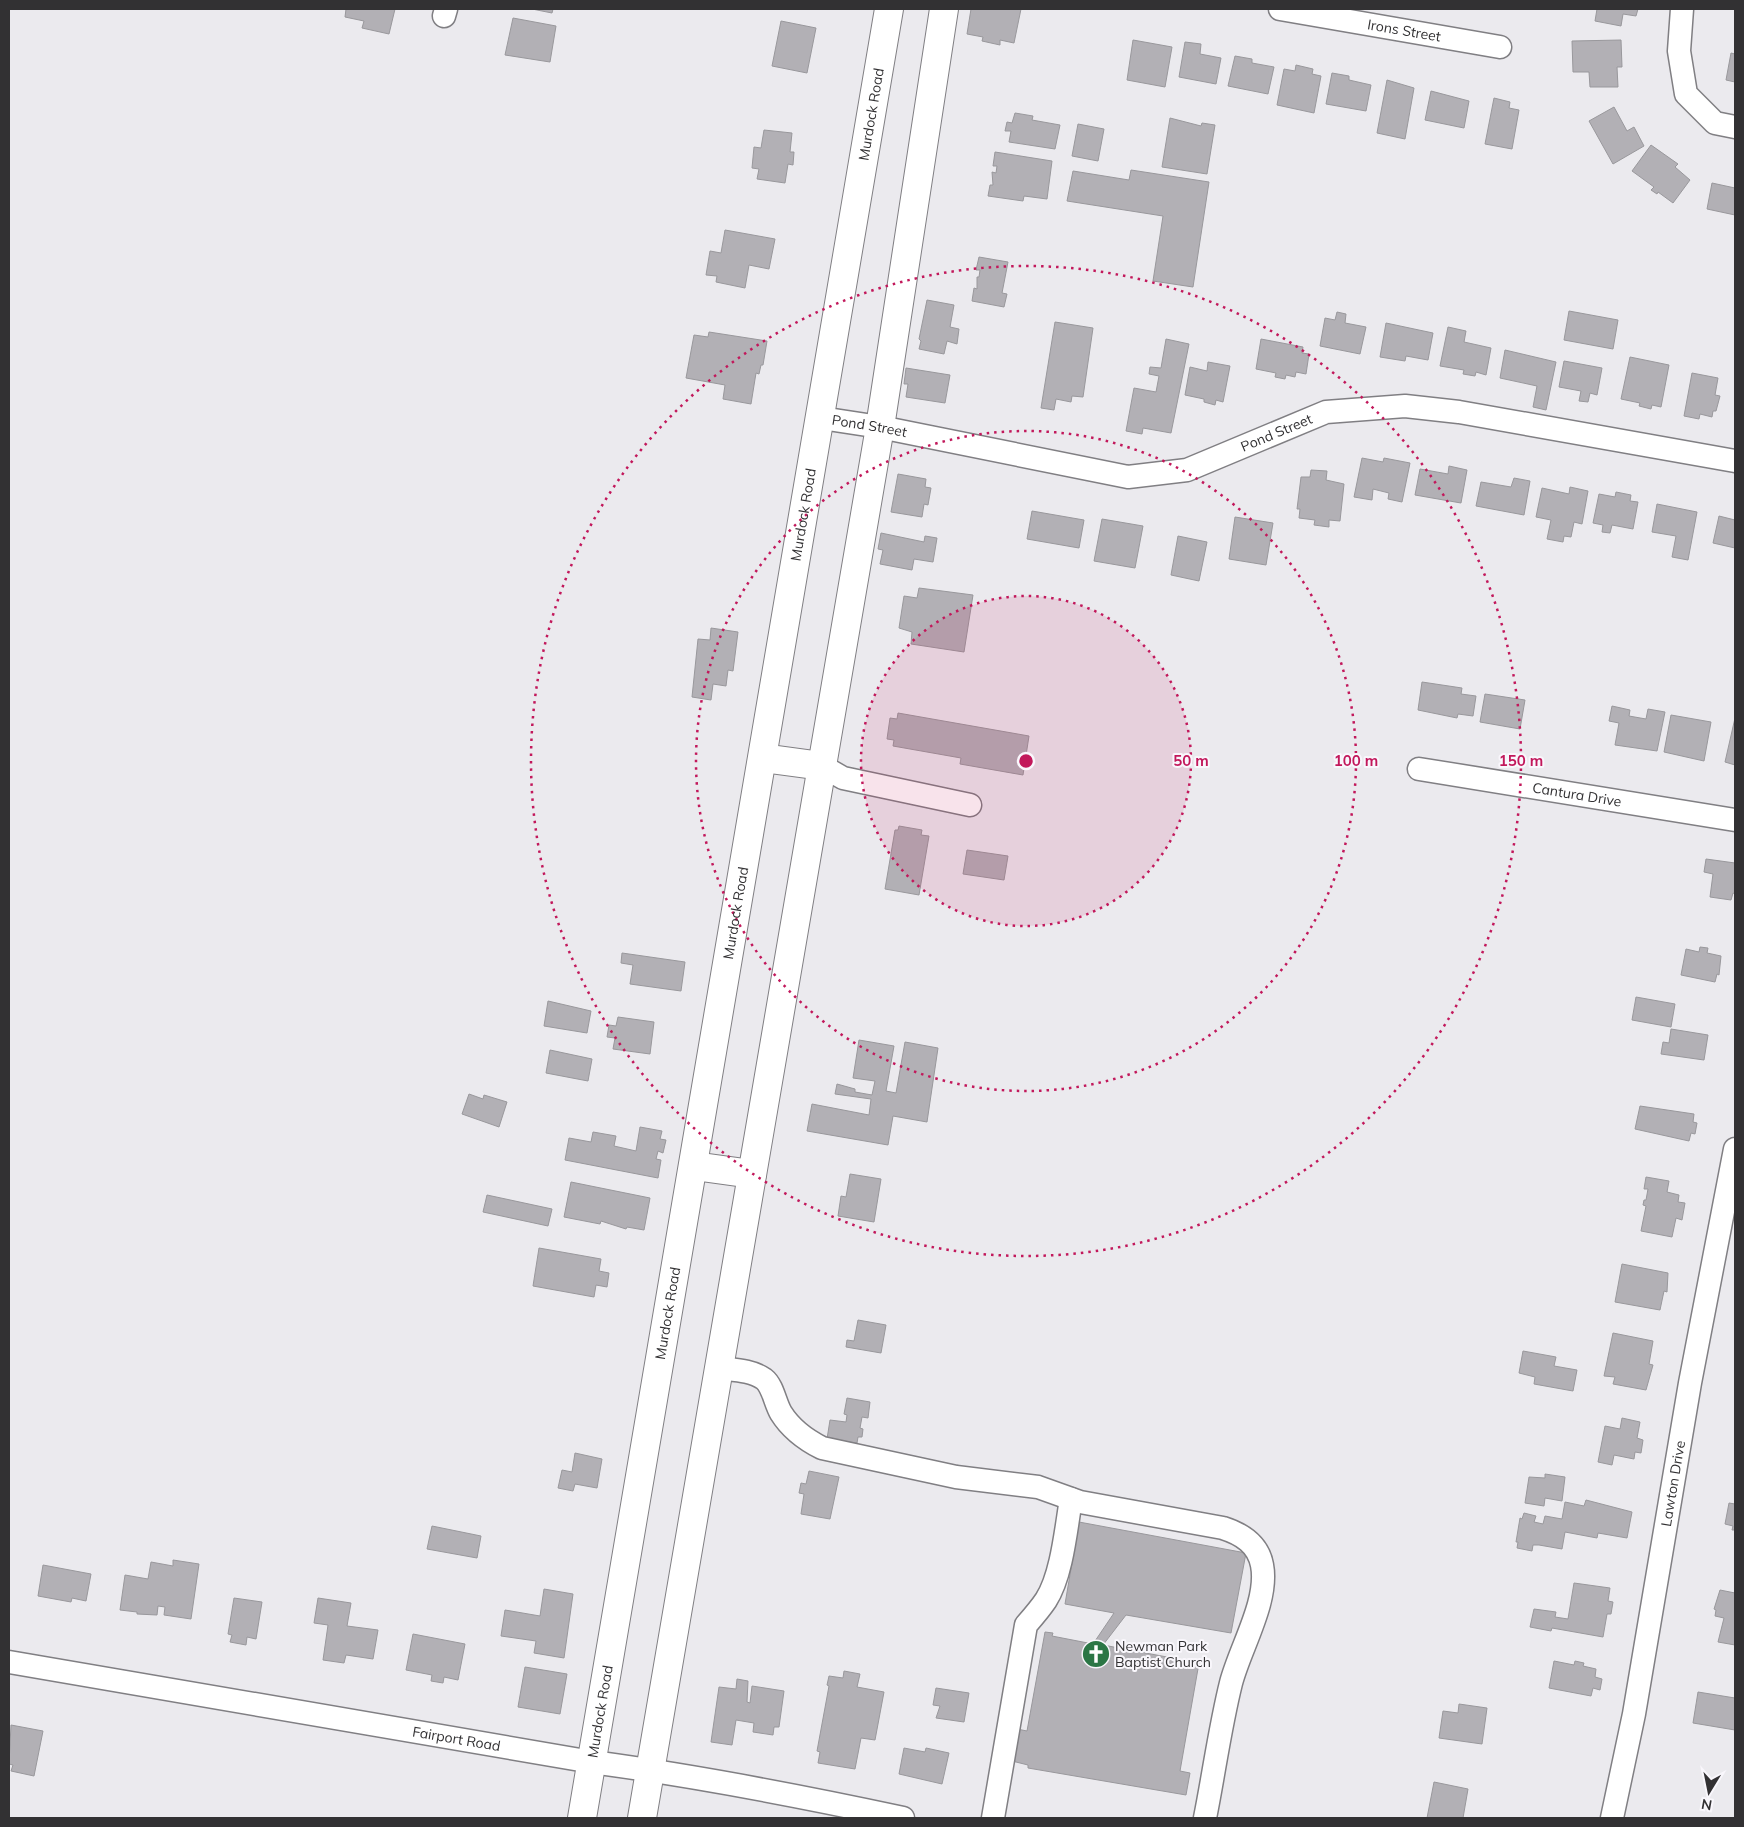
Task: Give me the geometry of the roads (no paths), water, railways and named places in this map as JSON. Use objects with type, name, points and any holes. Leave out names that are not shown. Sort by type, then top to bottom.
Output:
[{"type":"main road","name":"Murdock Road","points":[[582,1818],[889,9]]},
{"type":"main road","points":[[642,1818],[880,427],[944,9]]},
{"type":"main road","points":[[763,758],[822,766]]},
{"type":"main road","points":[[694,1166],[752,1174]]},
{"type":"street","name":"Irons Street","points":[[1280,9],[1500,47]]},
{"type":"street","points":[[1682,9],[1679,51],[1686,94],[1715,123],[1735,127]]},
{"type":"street","name":"Pond Street","points":[[821,418],[880,427],[1128,478],[1188,470],[1326,412],[1405,406],[1458,412],[1735,460]]},
{"type":"street","points":[[822,766],[844,778],[970,805]]},
{"type":"street","name":"Cantura Drive","points":[[1420,769],[1735,820]]},
{"type":"street","name":"Lawton Drive","points":[[1612,1818],[1634,1714],[1690,1383],[1735,1149]]},
{"type":"street","points":[[719,1368],[747,1372],[762,1377],[769,1384],[782,1414],[793,1428],[806,1440],[822,1448],[956,1477],[1038,1486],[1071,1499],[1223,1528],[1244,1537],[1259,1554],[1263,1577],[1250,1636],[1231,1682],[1205,1818]]},
{"type":"street","points":[[993,1818],[1026,1625],[1046,1599],[1052,1587],[1064,1542],[1071,1499]]},
{"type":"street","name":"Fairport Road","points":[[9,1662],[592,1762],[650,1770],[813,1799],[903,1818]]},
{"type":"place","name":"Newman Park Baptist Church","points":[[1096,1654]]}]
